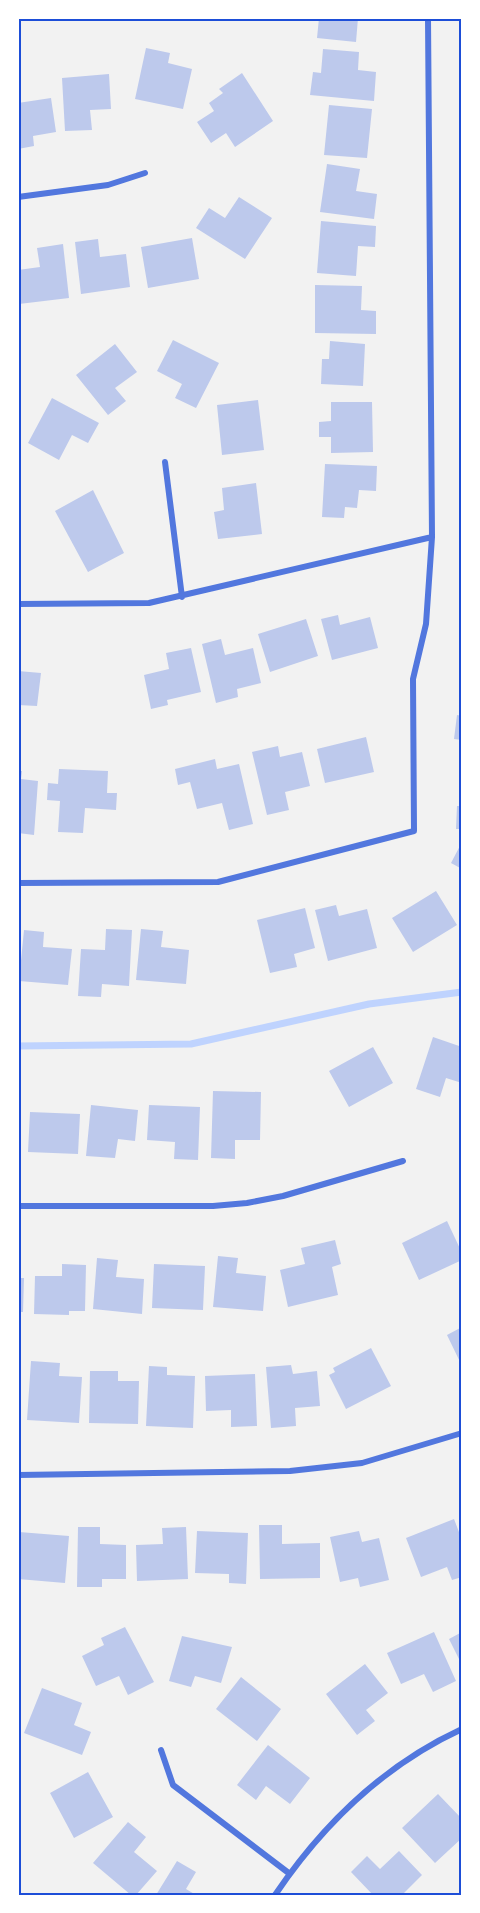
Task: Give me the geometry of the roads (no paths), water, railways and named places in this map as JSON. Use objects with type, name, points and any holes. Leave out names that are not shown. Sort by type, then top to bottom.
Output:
[{"type":"street","points":[[18,883],[218,882],[414,831],[413,679],[426,624],[432,537],[428,18]]},
{"type":"street","points":[[18,197],[108,185],[145,173]]},
{"type":"street","points":[[165,462],[182,597]]},
{"type":"street","points":[[18,604],[149,603],[432,537]]},
{"type":"street","points":[[18,1206],[213,1206],[247,1203],[283,1196],[403,1161]]},
{"type":"street","points":[[18,1475],[290,1471],[362,1462],[462,1433]]},
{"type":"street","points":[[275,1895],[336,1818],[356,1799],[415,1752],[462,1729]]},
{"type":"street","points":[[161,1750],[172,1785],[290,1874]]},
{"type":"waterway","points":[[18,1046],[191,1044],[369,1004],[462,992]]}]
